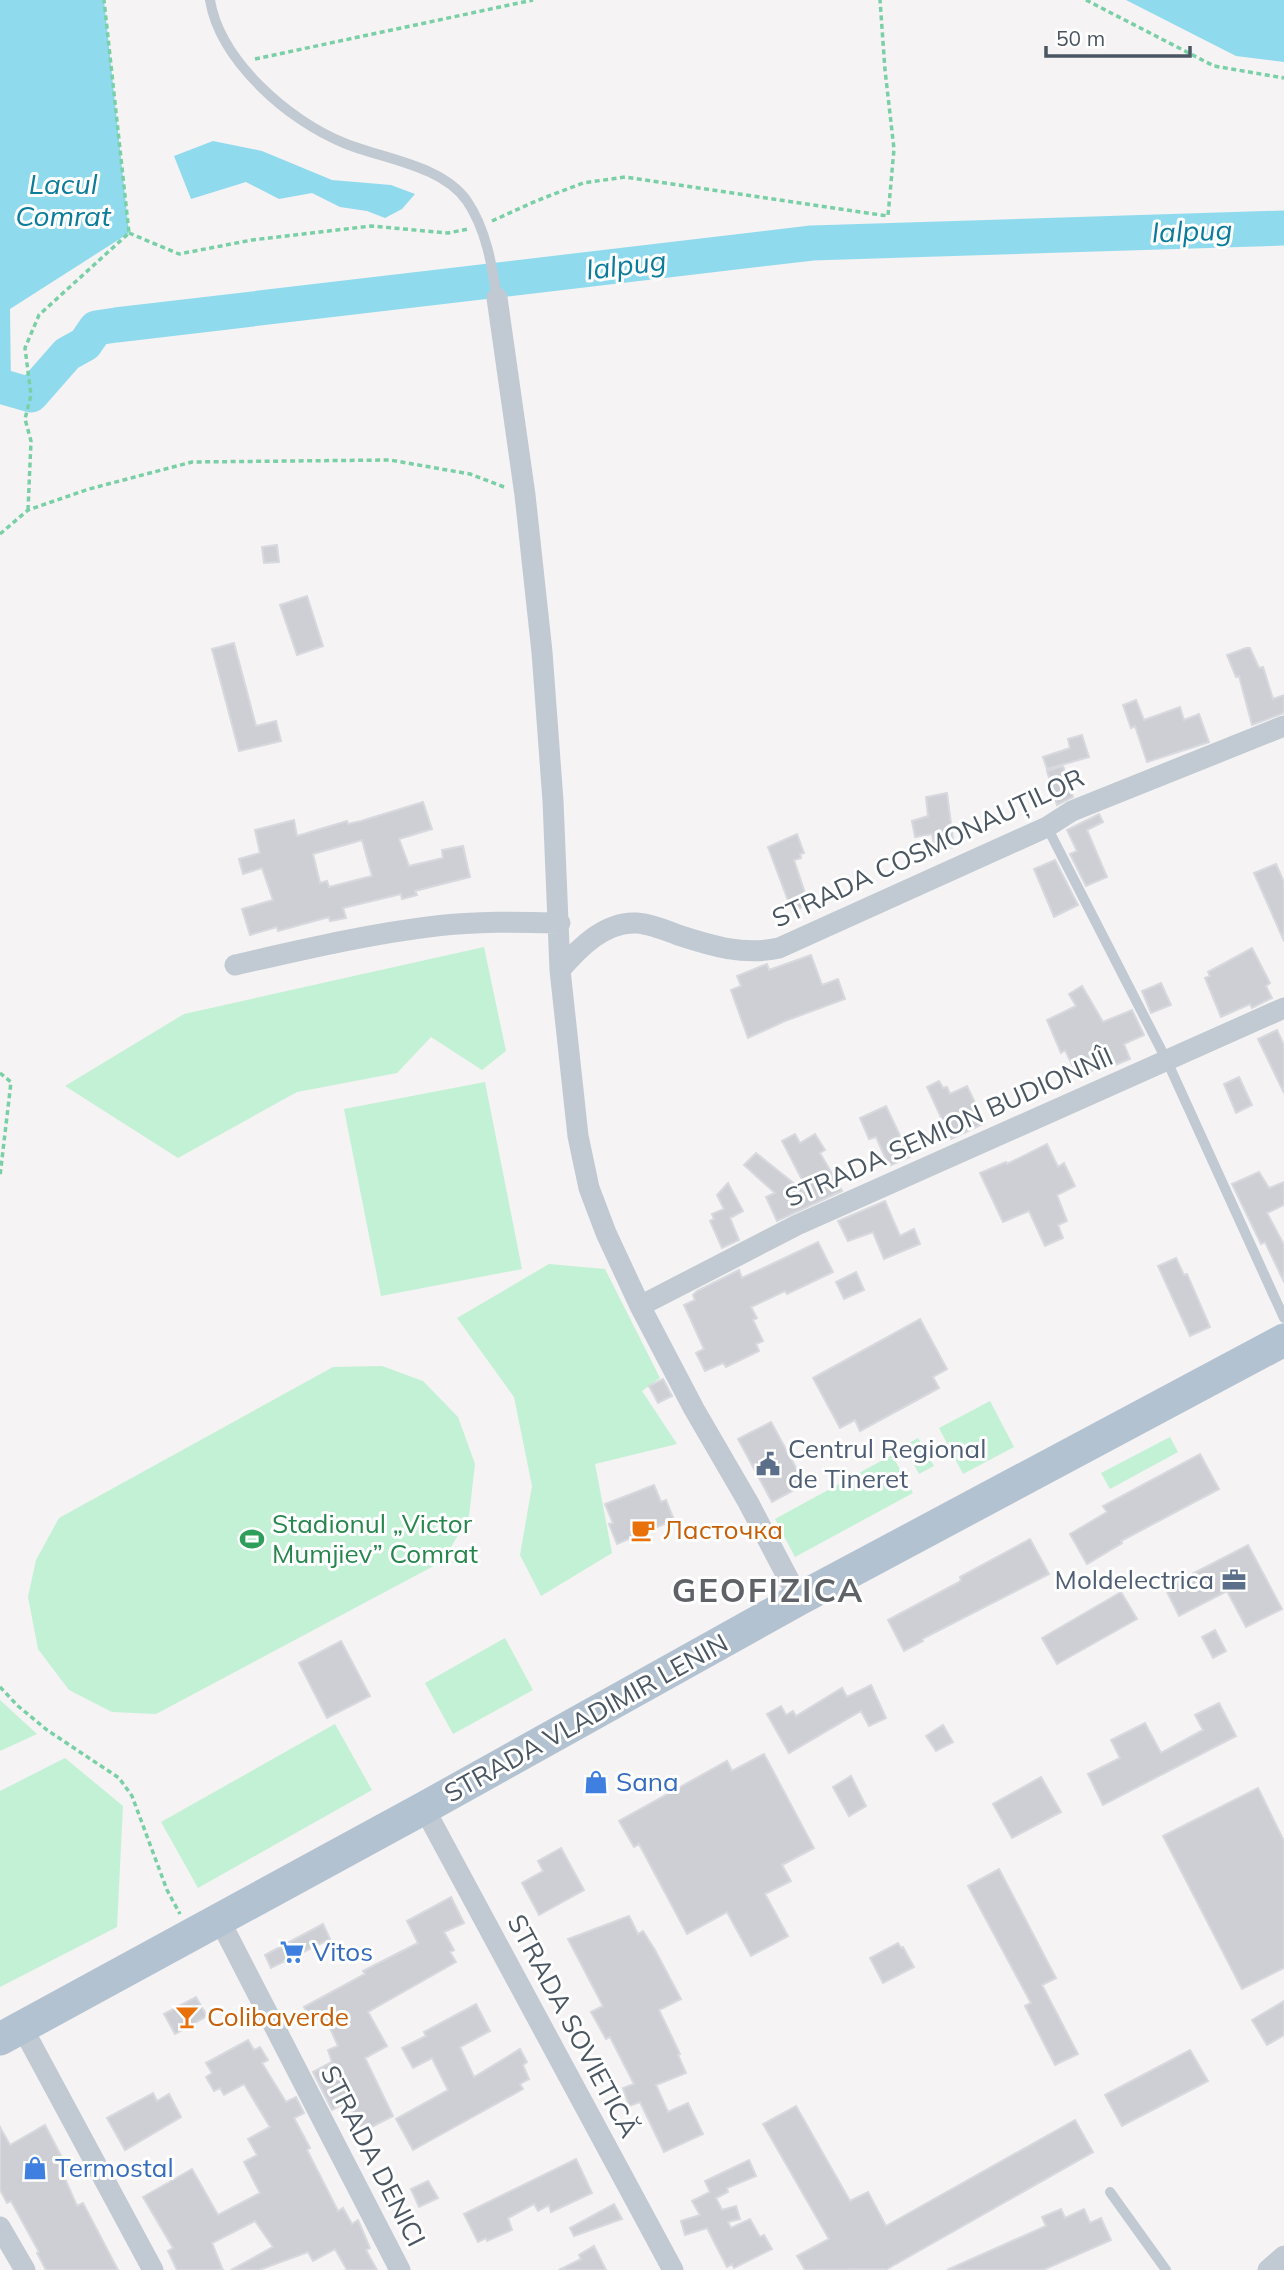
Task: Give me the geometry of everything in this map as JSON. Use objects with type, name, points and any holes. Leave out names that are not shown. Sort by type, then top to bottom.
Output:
[{"type":"main road","name":"STRADA VLADIMIR LENIN","points":[[11,2033],[424,1808],[799,1599],[1284,1340]]},
{"type":"street","points":[[497,298],[525,495],[542,652],[560,923],[560,970],[578,1136],[589,1188],[606,1233],[640,1306],[799,1599]]},
{"type":"street","name":"STRADA COSMONAUȚILOR","points":[[560,970],[576,951],[599,934],[635,923],[650,925],[726,949],[758,951],[779,948],[1047,827],[1072,811],[1284,726]]},
{"type":"street","points":[[235,965],[436,926],[504,921],[560,923]]},
{"type":"street","name":"STRADA SEMION BUDIONNÎI","points":[[640,1306],[797,1225],[1284,1008]]},
{"type":"street","name":"STRADA SOVIETICĂ","points":[[424,1808],[673,2270]]},
{"type":"street","name":"STRADA DENICI","points":[[205,1927],[400,2270]]},
{"type":"street","points":[[11,2033],[153,2270]]},
{"type":"street","points":[[0,2227],[25,2270]]},
{"type":"street","points":[[1268,2270],[1284,2256]]},
{"type":"lane","points":[[210,0],[221,37],[239,62],[286,111],[341,143],[443,177],[467,200],[480,226],[492,265],[497,298]]},
{"type":"lane","points":[[1047,827],[1167,1061],[1284,1318]]},
{"type":"lane","points":[[1110,2192],[1166,2270]]},
{"type":"path","points":[[104,0],[129,233]]},
{"type":"path","points":[[239,62],[533,0]]},
{"type":"path","points":[[129,233],[179,254],[252,240],[371,226],[448,233],[480,226],[583,183],[625,177],[888,216],[894,149],[880,0]]},
{"type":"path","points":[[1086,0],[1214,65],[1284,78]]},
{"type":"path","points":[[28,510],[31,441],[26,419],[31,395],[25,348],[39,315],[129,233]]},
{"type":"path","points":[[0,534],[28,510],[89,489],[192,462],[390,460],[470,474],[525,495]]},
{"type":"path","points":[[0,1073],[11,1082],[0,1176]]},
{"type":"path","points":[[0,1687],[47,1730],[119,1778],[132,1796],[167,1890],[205,1927]]},
{"type":"green space","points":[[484,947],[506,1051],[482,1070],[431,1037],[397,1073],[297,1092],[178,1158],[65,1086],[184,1014]]},
{"type":"green space","points":[[485,1082],[522,1269],[381,1296],[344,1109]]},
{"type":"green space","points":[[549,1264],[605,1269],[660,1378],[642,1391],[677,1444],[595,1464],[612,1553],[541,1596],[520,1555],[532,1486],[514,1397],[457,1318]]},
{"type":"green space","name":"Stadionul „Victor Mumjiev” Comrat","points":[[382,1366],[423,1381],[458,1417],[475,1464],[469,1516],[443,1561],[156,1714],[112,1712],[69,1690],[38,1649],[28,1597],[36,1560],[59,1518],[333,1367]]},
{"type":"green space","points":[[990,1401],[1014,1447],[963,1474],[939,1428]]},
{"type":"green space","points":[[1170,1437],[1178,1452],[1110,1489],[1101,1473]]},
{"type":"green space","points":[[918,1438],[934,1466],[919,1474],[904,1446]]},
{"type":"green space","points":[[892,1455],[913,1493],[795,1557],[775,1519]]},
{"type":"green space","points":[[505,1638],[533,1690],[453,1734],[425,1683]]},
{"type":"green space","points":[[0,1700],[37,1734],[0,1751]]},
{"type":"green space","points":[[335,1724],[372,1790],[198,1888],[161,1822]]},
{"type":"green space","points":[[65,1758],[123,1806],[117,1927],[0,1987],[0,1791]]},
{"type":"water","name":"Lacul Comrat","points":[[0,0],[104,0],[129,233],[10,309],[11,389],[0,404]]},
{"type":"water","points":[[1126,0],[1284,0],[1284,62],[1236,56]]},
{"type":"water","points":[[213,141],[262,151],[332,180],[391,185],[415,194],[402,209],[385,218],[367,211],[340,207],[312,193],[279,199],[246,182],[191,199],[174,156]]},
{"type":"building","points":[[277,545],[279,562],[264,563],[262,547]]},
{"type":"building","points":[[307,596],[323,646],[297,655],[280,605]]},
{"type":"building","points":[[234,643],[256,726],[276,721],[281,741],[239,751],[212,649]]},
{"type":"building","points":[[1250,648],[1259,668],[1263,667],[1273,699],[1284,695],[1284,713],[1252,725],[1239,676],[1236,677],[1227,655]]},
{"type":"building","points":[[1136,700],[1144,720],[1180,707],[1184,720],[1199,714],[1209,742],[1147,762],[1135,726],[1131,728],[1123,705]]},
{"type":"building","points":[[1082,735],[1089,757],[1047,769],[1043,757],[1070,748],[1068,739]]},
{"type":"building","points":[[1063,766],[1073,797],[1057,805],[1047,771]]},
{"type":"building","points":[[947,793],[954,847],[935,851],[932,834],[915,837],[912,821],[928,816],[926,797]]},
{"type":"building","points":[[423,802],[432,829],[399,839],[409,866],[443,858],[442,850],[463,846],[470,877],[415,891],[417,895],[402,899],[401,894],[343,908],[346,918],[330,921],[329,917],[278,931],[277,927],[250,935],[242,909],[273,900],[262,868],[243,874],[239,859],[260,853],[255,830],[294,820],[297,836],[347,821],[348,824]],"holes":[[[362,840],[372,876],[329,887],[327,881],[320,883],[313,854]]]},
{"type":"building","points":[[1099,814],[1103,822],[1087,830],[1107,877],[1086,886],[1070,854],[1077,851],[1067,830]]},
{"type":"building","points":[[797,834],[804,853],[800,854],[801,858],[794,860],[809,905],[792,911],[768,847]]},
{"type":"building","points":[[1055,860],[1078,905],[1054,917],[1034,869]]},
{"type":"building","points":[[1276,864],[1284,882],[1284,941],[1254,873]]},
{"type":"building","points":[[1252,948],[1270,983],[1266,986],[1272,998],[1252,1008],[1250,1004],[1221,1017],[1205,978],[1210,976],[1208,972]]},
{"type":"building","points":[[811,955],[822,985],[838,979],[845,999],[748,1038],[731,990],[741,986],[737,976],[767,964],[769,970]]},
{"type":"building","points":[[1161,983],[1171,1005],[1151,1013],[1142,991]]},
{"type":"building","points":[[1082,986],[1103,1022],[1132,1010],[1144,1035],[1124,1044],[1130,1059],[1108,1068],[1106,1064],[1078,1077],[1065,1050],[1061,1053],[1047,1020],[1076,1006],[1069,994]]},
{"type":"building","points":[[1277,1030],[1284,1045],[1284,1093],[1258,1039]]},
{"type":"building","points":[[1239,1077],[1252,1105],[1236,1113],[1224,1084]]},
{"type":"building","points":[[939,1081],[943,1088],[947,1087],[950,1094],[967,1086],[985,1123],[951,1139],[927,1087]]},
{"type":"building","points":[[886,1106],[910,1157],[889,1166],[876,1137],[869,1139],[860,1118]]},
{"type":"building","points":[[795,1134],[800,1143],[815,1134],[825,1150],[820,1153],[842,1191],[777,1221],[766,1197],[775,1193],[744,1165],[756,1153],[811,1197],[782,1141]]},
{"type":"building","points":[[1047,1144],[1058,1167],[1064,1163],[1075,1186],[1057,1195],[1067,1221],[1058,1225],[1063,1238],[1045,1246],[1029,1211],[1003,1222],[980,1173],[1006,1162],[1007,1164]]},
{"type":"building","points":[[1259,1172],[1269,1188],[1284,1182],[1284,1205],[1267,1213],[1284,1245],[1284,1282],[1265,1242],[1261,1244],[1232,1184]]},
{"type":"building","points":[[728,1183],[743,1211],[730,1218],[739,1240],[722,1248],[710,1221],[714,1219],[712,1214],[724,1209],[717,1195]]},
{"type":"building","points":[[885,1201],[900,1236],[914,1229],[920,1244],[884,1259],[873,1232],[848,1241],[838,1221]]},
{"type":"building","points":[[818,1242],[833,1272],[787,1294],[785,1291],[751,1307],[757,1318],[753,1320],[763,1341],[756,1344],[759,1351],[726,1367],[723,1363],[705,1371],[696,1353],[704,1349],[684,1305],[695,1300],[693,1295],[697,1291],[739,1270],[742,1278]]},
{"type":"building","points":[[1176,1258],[1184,1275],[1187,1274],[1210,1327],[1190,1336],[1158,1266]]},
{"type":"building","points":[[856,1272],[864,1290],[844,1299],[836,1282]]},
{"type":"building","points":[[920,1319],[947,1369],[933,1377],[939,1388],[860,1431],[855,1420],[840,1428],[813,1378]]},
{"type":"building","points":[[663,1379],[672,1396],[658,1403],[649,1386]]},
{"type":"building","points":[[771,1422],[805,1484],[772,1502],[738,1439]]},
{"type":"building","points":[[1200,1454],[1219,1489],[1121,1541],[1122,1543],[1087,1564],[1070,1534],[1107,1512],[1103,1506]]},
{"type":"building","points":[[654,1485],[661,1502],[666,1500],[674,1520],[617,1544],[609,1524],[613,1523],[605,1504]]},
{"type":"building","points":[[1030,1539],[1049,1574],[922,1639],[923,1641],[904,1651],[888,1620],[961,1581],[960,1577]]},
{"type":"building","points":[[1248,1545],[1282,1609],[1246,1627],[1227,1591],[1179,1616],[1165,1588]]},
{"type":"building","points":[[1121,1592],[1137,1619],[1057,1664],[1042,1638]]},
{"type":"building","points":[[1215,1630],[1226,1651],[1213,1658],[1202,1637]]},
{"type":"building","points":[[341,1641],[370,1696],[327,1718],[299,1663]]},
{"type":"building","points":[[871,1685],[886,1718],[869,1726],[861,1711],[789,1753],[767,1714],[781,1706],[786,1715],[793,1711],[796,1716],[842,1688],[847,1697]]},
{"type":"building","points":[[1219,1703],[1236,1736],[1103,1805],[1088,1774],[1120,1758],[1111,1740],[1145,1723],[1161,1753],[1203,1730],[1195,1715]]},
{"type":"building","points":[[943,1725],[953,1742],[936,1751],[926,1736]]},
{"type":"building","points":[[764,1754],[814,1848],[782,1865],[791,1881],[765,1894],[788,1936],[751,1956],[727,1912],[687,1934],[639,1844],[634,1847],[619,1821],[727,1761],[732,1771]]},
{"type":"building","points":[[851,1776],[866,1806],[849,1816],[833,1787]]},
{"type":"building","points":[[1041,1777],[1061,1812],[1012,1838],[993,1804]]},
{"type":"building","points":[[1258,1788],[1284,1841],[1284,1968],[1242,1989],[1163,1836]]},
{"type":"building","points":[[561,1848],[584,1890],[539,1915],[522,1883],[543,1871],[538,1861]]},
{"type":"building","points":[[999,1869],[1056,1978],[1042,1985],[1078,2054],[1055,2065],[1025,2006],[1031,2003],[968,1886]]},
{"type":"building","points":[[451,1897],[464,1923],[444,1932],[454,1950],[450,1952],[456,1962],[368,2012],[387,2046],[365,2058],[393,2116],[362,2132],[347,2102],[332,2110],[313,2072],[332,2062],[328,2050],[338,2046],[325,2017],[313,2023],[304,2007],[365,1974],[363,1971],[418,1943],[407,1921]]},
{"type":"building","points":[[629,1916],[638,1934],[643,1931],[655,1950],[681,1999],[659,2010],[686,2073],[656,2085],[668,2112],[688,2103],[703,2134],[664,2152],[640,2102],[629,2106],[623,2088],[634,2084],[610,2037],[606,2039],[591,2012],[603,2006],[568,1939]]},
{"type":"building","points":[[323,1924],[330,1939],[271,1968],[265,1955]]},
{"type":"building","points":[[898,1943],[914,1967],[883,1983],[870,1958]]},
{"type":"building","points":[[196,1997],[207,2016],[175,2034],[164,2014]]},
{"type":"building","points":[[1284,2001],[1284,2035],[1267,2045],[1252,2020]]},
{"type":"building","points":[[476,2004],[490,2031],[460,2047],[474,2077],[520,2049],[527,2062],[523,2065],[529,2079],[520,2084],[523,2089],[413,2150],[396,2119],[448,2090],[432,2058],[413,2068],[402,2048],[426,2036],[424,2032]]},
{"type":"building","points":[[248,2040],[254,2050],[260,2047],[268,2060],[262,2063],[286,2102],[296,2097],[304,2113],[294,2118],[310,2148],[307,2150],[338,2211],[343,2208],[352,2224],[358,2220],[370,2248],[366,2250],[377,2270],[347,2270],[335,2249],[313,2261],[308,2252],[259,2270],[231,2270],[273,2247],[255,2221],[212,2243],[223,2270],[177,2270],[168,2251],[173,2248],[143,2197],[192,2169],[218,2215],[260,2193],[244,2162],[257,2155],[248,2139],[270,2127],[244,2084],[224,2095],[220,2088],[214,2091],[206,2077],[212,2073],[206,2063]]},
{"type":"building","points":[[1190,2050],[1208,2081],[1122,2126],[1105,2095]]},
{"type":"building","points":[[153,2093],[157,2101],[169,2094],[181,2117],[125,2150],[107,2118]]},
{"type":"building","points":[[796,2106],[850,2201],[868,2192],[886,2226],[1075,2120],[1093,2152],[887,2269],[805,2270],[797,2256],[829,2239],[763,2124]]},
{"type":"building","points":[[45,2125],[68,2169],[62,2172],[77,2206],[83,2203],[118,2270],[46,2270],[11,2201],[7,2203],[0,2190],[0,2127],[10,2145]]},
{"type":"building","points":[[576,2159],[592,2193],[551,2212],[549,2205],[538,2211],[534,2204],[508,2218],[512,2230],[478,2242],[464,2214]]},
{"type":"building","points":[[749,2160],[756,2176],[727,2188],[728,2192],[716,2198],[722,2210],[736,2206],[740,2219],[728,2222],[731,2228],[750,2219],[760,2237],[764,2235],[772,2249],[734,2268],[732,2264],[727,2267],[707,2228],[685,2235],[681,2221],[700,2215],[692,2201],[710,2192],[705,2181]]},
{"type":"building","points":[[428,2181],[438,2198],[419,2207],[411,2189]]},
{"type":"building","points":[[614,2204],[622,2219],[574,2236],[570,2228]]},
{"type":"building","points":[[1061,2209],[1065,2218],[1084,2209],[1090,2223],[1101,2218],[1111,2240],[1043,2270],[947,2270],[1046,2226],[1042,2217]]},
{"type":"building","points":[[594,2246],[606,2270],[559,2270],[581,2259],[579,2255]]},
{"type":"waterway","name":"Ialpug","points":[[0,386],[31,395],[67,354],[85,344],[96,328],[116,325],[812,243],[1284,228]]},
{"type":"place","name":"Centrul Regional de Tineret","points":[[768,1464]]},
{"type":"place","name":"Ласточка","points":[[643,1530]]},
{"type":"place","name":"Stadionul „Victor Mumjiev” Comrat","points":[[252,1539]]},
{"type":"place","name":"Moldelectrica","points":[[1234,1580]]},
{"type":"place","name":"Sana","points":[[596,1782]]},
{"type":"place","name":"Vitos","points":[[292,1952]]},
{"type":"place","name":"Colibaverde","points":[[187,2017]]},
{"type":"place","name":"Termostal","points":[[35,2168]]},
{"type":"district","name":"GEOFIZICA","points":[[768,1590]]}]
